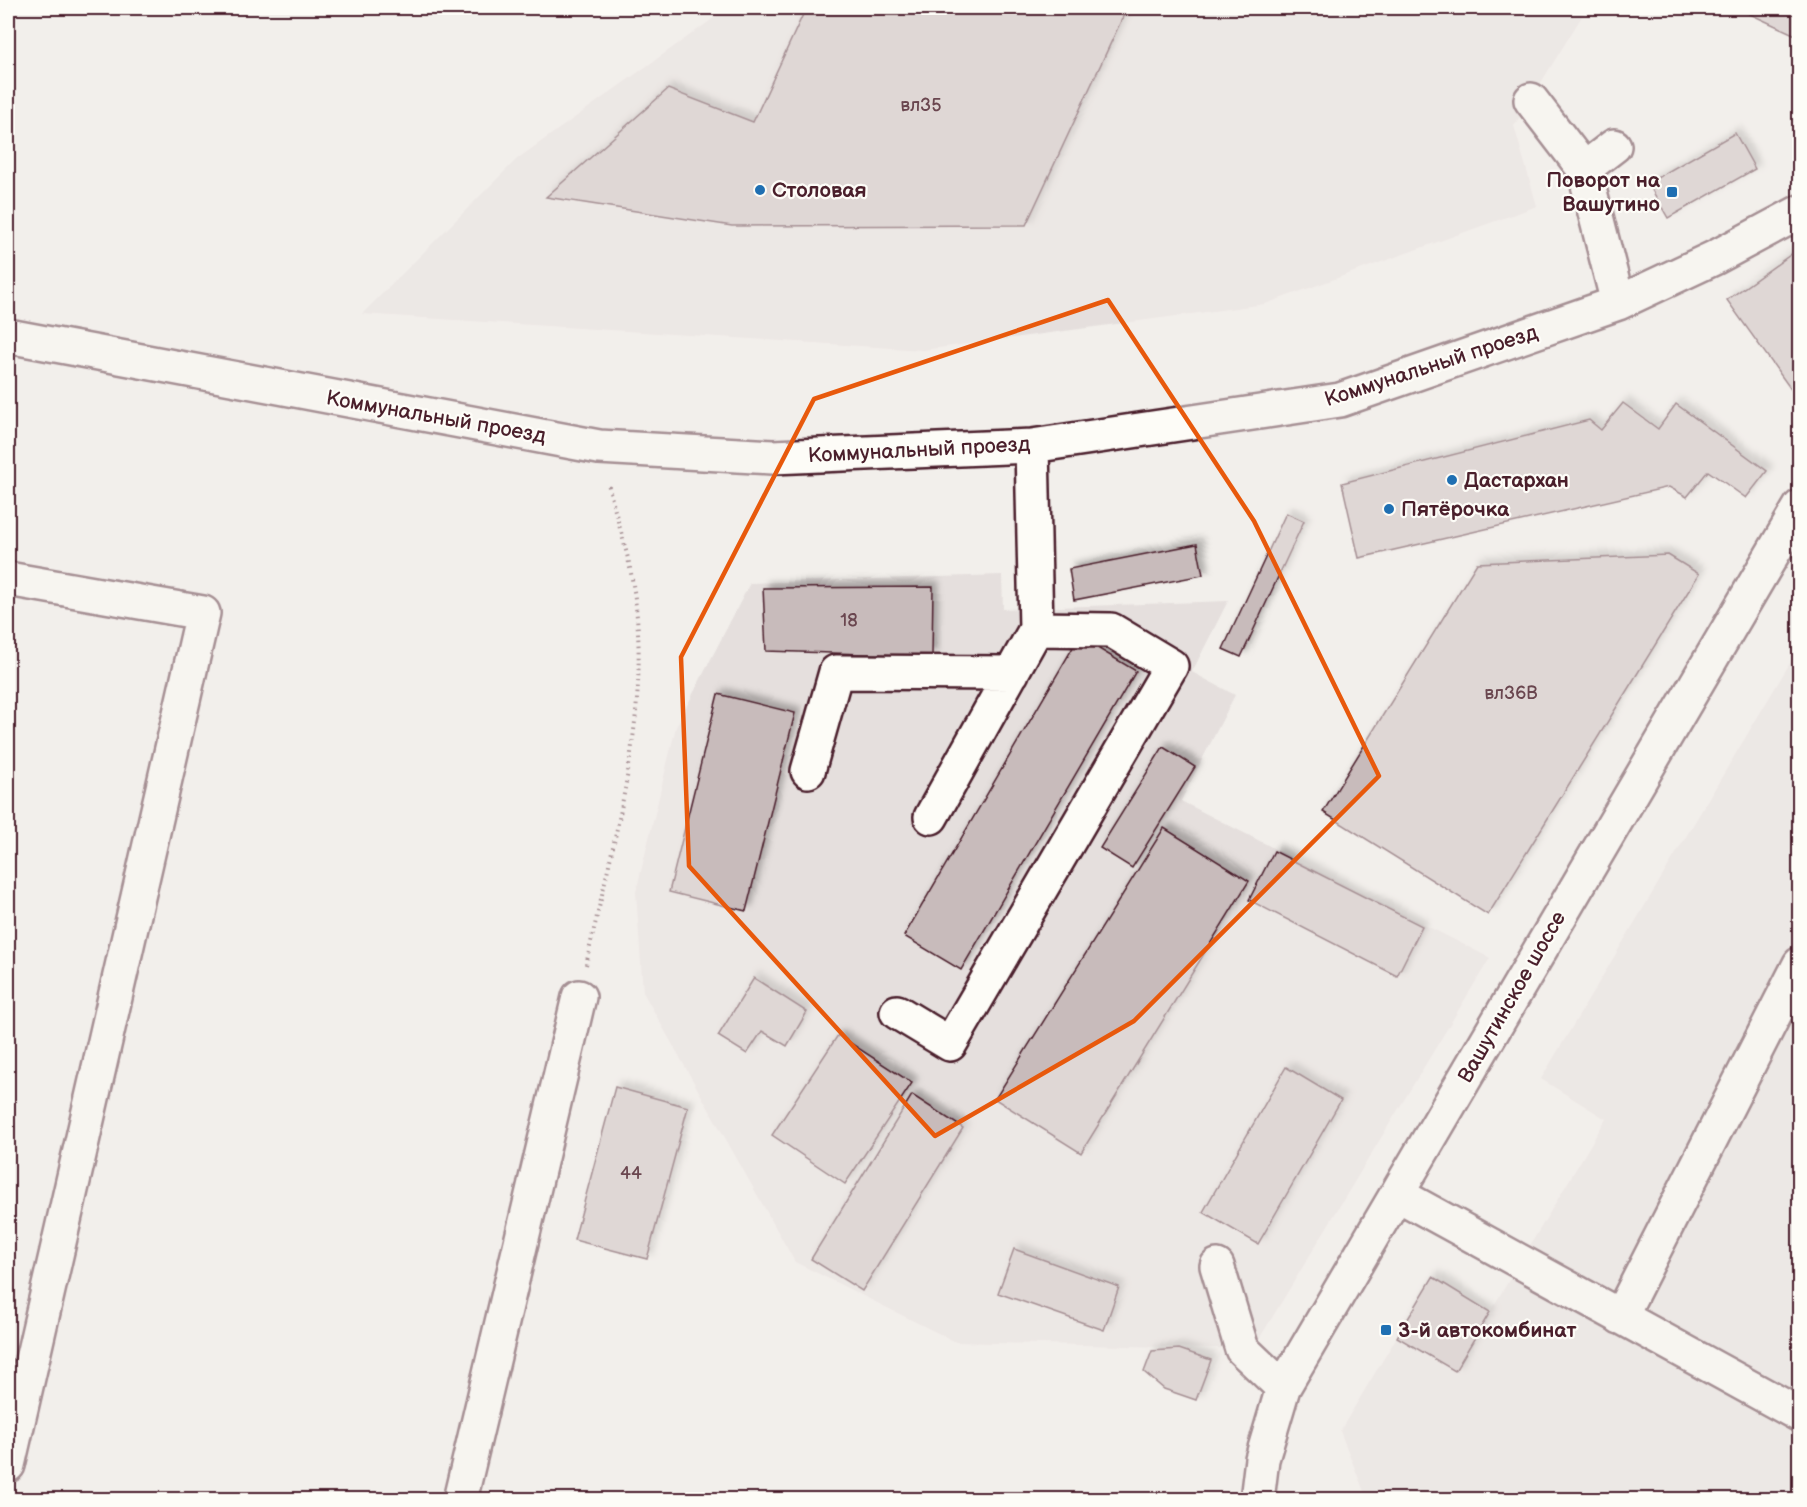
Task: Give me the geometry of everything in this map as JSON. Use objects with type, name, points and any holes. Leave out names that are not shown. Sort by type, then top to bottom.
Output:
[{"type":"street","points":[[1531,100],[1584,169],[1618,303]]},
{"type":"street","points":[[1584,169],[1614,146]]},
{"type":"street","name":"Коммунальный проезд","points":[[8,336],[599,447],[773,457],[1032,446],[1340,400],[1618,303],[1716,257],[1800,212]]},
{"type":"street","points":[[931,817],[1036,629],[1032,446]]},
{"type":"street","name":"Вашутинское шоссе","points":[[1257,1500],[1262,1459],[1283,1388],[1800,507]]},
{"type":"street","points":[[8,579],[203,613],[8,1465]]},
{"type":"street","points":[[897,1012],[950,1044],[1171,666],[1110,630],[1036,629]]},
{"type":"street","points":[[808,771],[836,672],[1012,673]]},
{"type":"street","points":[[1620,1317],[1800,964]]},
{"type":"street","points":[[460,1500],[579,997]]},
{"type":"street","points":[[1397,1194],[1800,1415]]},
{"type":"street","points":[[1217,1266],[1242,1349],[1283,1388]]},
{"type":"path","points":[[579,997],[636,728],[638,645],[632,579],[599,447]]},
{"type":"highlighted area","points":[[1108,300],[1254,521],[1379,776],[1134,1021],[935,1136],[689,866],[681,657],[814,399]]},
{"type":"shaded area","points":[[728,8],[1587,8],[1514,126],[1537,206],[1265,304],[923,350],[362,314],[517,159]]},
{"type":"shaded area","points":[[1002,575],[1003,609],[1228,601],[1192,672],[1235,695],[1181,801],[1490,958],[1253,1349],[956,1342],[795,1262],[643,992],[636,892],[676,727],[750,583]]},
{"type":"shaded area","points":[[1799,648],[1799,1499],[1367,1499],[1340,1431],[1433,1277],[1490,1312],[1606,1119],[1541,1079]]},
{"type":"building","points":[[806,8],[1127,8],[1026,225],[732,226],[546,197],[668,89],[753,122]]},
{"type":"building","points":[[1737,8],[1800,8],[1800,37]]},
{"type":"building","points":[[1735,133],[1755,169],[1668,218],[1648,183]]},
{"type":"building","points":[[1800,248],[1800,402],[1727,300]]},
{"type":"building","points":[[1623,403],[1658,429],[1676,404],[1767,471],[1746,498],[1708,471],[1687,497],[1669,487],[1359,558],[1342,483],[1589,420],[1601,430]]},
{"type":"building","points":[[1286,513],[1304,521],[1241,657],[1223,649]]},
{"type":"building","points":[[1197,544],[1203,575],[1074,600],[1069,569]]},
{"type":"building","points":[[1668,555],[1699,574],[1488,915],[1323,812],[1477,563]]},
{"type":"building","points":[[933,587],[932,656],[766,651],[763,588]]},
{"type":"building","points":[[1079,637],[1136,671],[961,970],[904,936]]},
{"type":"building","points":[[718,694],[795,713],[746,911],[669,892]]},
{"type":"building","points":[[1163,747],[1195,767],[1132,868],[1100,848]]},
{"type":"building","points":[[1164,828],[1249,881],[1081,1153],[995,1099]]},
{"type":"building","points":[[1274,851],[1422,926],[1397,976],[1249,900]]},
{"type":"building","points":[[754,978],[807,1012],[787,1046],[762,1031],[747,1054],[718,1036]]},
{"type":"building","points":[[838,1035],[912,1083],[845,1184],[772,1135]]},
{"type":"building","points":[[1286,1067],[1341,1100],[1258,1244],[1203,1212]]},
{"type":"building","points":[[615,1087],[688,1107],[647,1259],[574,1240]]},
{"type":"building","points":[[912,1095],[963,1128],[862,1291],[811,1259]]},
{"type":"building","points":[[1014,1249],[1119,1287],[1104,1330],[998,1293]]},
{"type":"building","points":[[1433,1277],[1490,1312],[1455,1371],[1397,1337]]},
{"type":"building","points":[[1179,1349],[1211,1360],[1196,1400],[1164,1389],[1144,1372],[1152,1351]]},
{"type":"place","name":"Столовая","points":[[760,190]]},
{"type":"place","name":"Поворот на Вашутино","points":[[1672,192]]},
{"type":"place","name":"Дастархан","points":[[1452,480]]},
{"type":"place","name":"Пятёрочка","points":[[1389,509]]},
{"type":"place","name":"3-й автокомбинат","points":[[1386,1330]]}]
